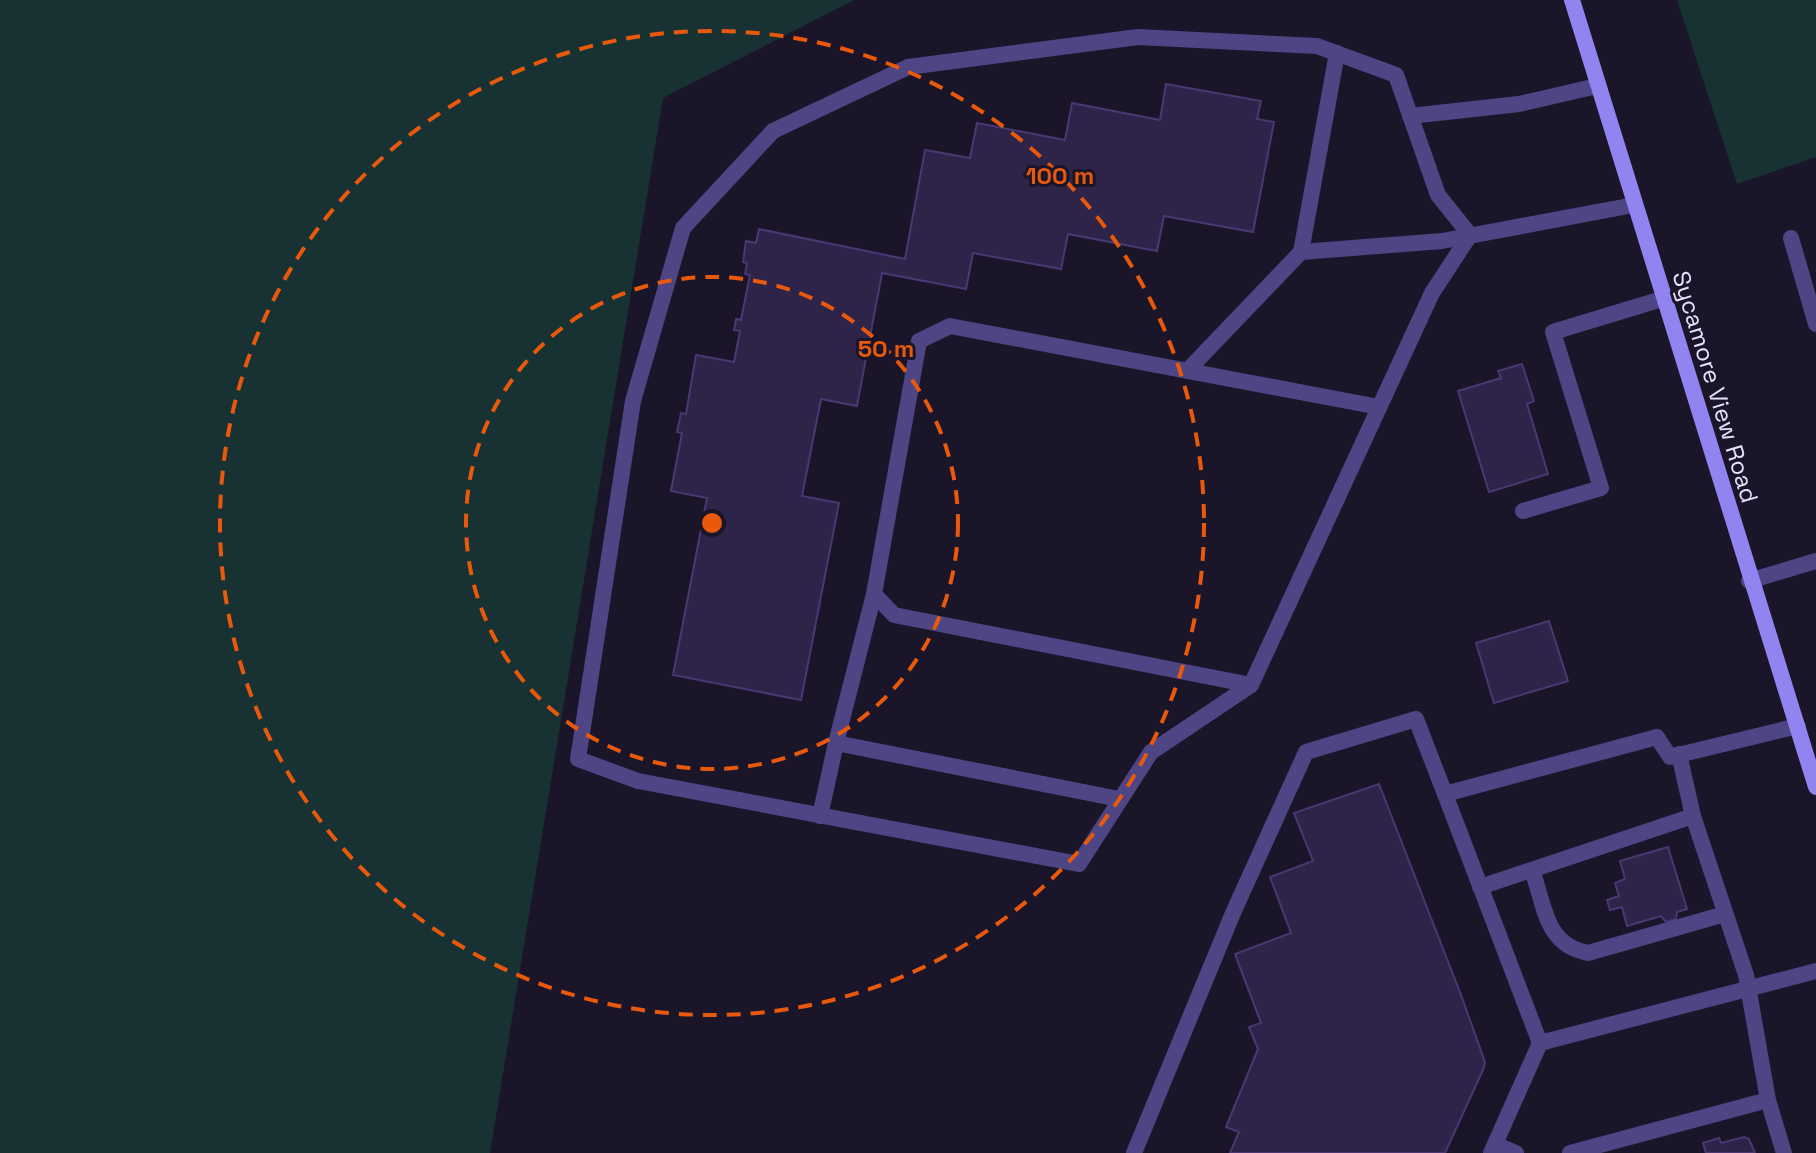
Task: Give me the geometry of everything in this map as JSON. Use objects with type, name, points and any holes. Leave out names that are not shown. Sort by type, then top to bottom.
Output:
[{"type":"main road","name":"Sycamore View Road","points":[[1572,0],[1749,581],[1816,787]]},
{"type":"lane","points":[[1138,37],[1317,46],[1396,75],[1438,195],[1470,235],[1432,293],[1251,685],[1151,752],[1079,864],[638,781],[578,759],[633,401],[683,228],[773,131],[908,67],[1138,37]]},
{"type":"lane","points":[[1188,370],[1301,252],[1337,53]]},
{"type":"lane","points":[[1410,116],[1519,104],[1597,86]]},
{"type":"lane","points":[[1301,252],[1470,235],[1634,205]]},
{"type":"lane","points":[[1791,238],[1816,324]]},
{"type":"lane","points":[[1523,511],[1601,488],[1553,332],[1662,299]]},
{"type":"lane","points":[[820,816],[874,594],[919,341],[950,326],[1379,407]]},
{"type":"lane","points":[[1749,581],[1816,561]]},
{"type":"lane","points":[[874,594],[894,615],[1251,685]]},
{"type":"lane","points":[[1134,1153],[1233,913],[1306,752],[1416,719],[1540,1043],[1493,1148],[1516,1153]]},
{"type":"lane","points":[[1445,794],[1657,737],[1670,757],[1798,726]]},
{"type":"lane","points":[[836,743],[1119,799]]},
{"type":"lane","points":[[1679,754],[1693,816],[1749,990],[1768,1100],[1784,1153]]},
{"type":"lane","points":[[1480,887],[1693,816]]},
{"type":"lane","points":[[1532,870],[1555,936],[1573,951],[1588,953],[1725,914]]},
{"type":"lane","points":[[1540,1043],[1816,971]]},
{"type":"lane","points":[[1570,1153],[1768,1100]]},
{"type":"green space","points":[[0,0],[854,0],[663,98],[490,1153],[0,1153]]},
{"type":"green space","points":[[1677,0],[1816,0],[1816,157],[1737,184]]},
{"type":"building","points":[[1166,84],[1261,101],[1257,119],[1274,122],[1253,232],[1164,216],[1157,251],[1068,234],[1061,269],[973,253],[966,289],[882,273],[857,406],[821,399],[802,496],[839,503],[801,700],[673,675],[707,498],[671,491],[682,433],[677,432],[681,413],[686,414],[696,355],[734,362],[740,331],[734,330],[736,319],[741,320],[750,275],[745,274],[747,263],[743,262],[746,241],[756,243],[759,229],[905,259],[925,150],[970,158],[977,123],[1065,140],[1072,103],[1160,120]]},
{"type":"building","points":[[1522,364],[1534,401],[1527,404],[1548,474],[1489,492],[1458,391],[1501,378],[1498,371]]},
{"type":"building","points":[[1549,621],[1568,681],[1494,703],[1476,643]]},
{"type":"building","points":[[1379,784],[1461,995],[1485,1062],[1483,1070],[1445,1153],[1230,1153],[1239,1132],[1226,1127],[1258,1049],[1249,1027],[1261,1023],[1235,954],[1291,933],[1270,877],[1313,861],[1294,813]]},
{"type":"building","points":[[1668,847],[1687,909],[1677,912],[1676,919],[1666,922],[1661,916],[1627,926],[1622,907],[1610,910],[1607,900],[1619,896],[1615,883],[1625,879],[1620,861]]},
{"type":"building","points":[[1744,1137],[1749,1139],[1755,1153],[1706,1153],[1703,1143],[1719,1138],[1721,1143]]}]
